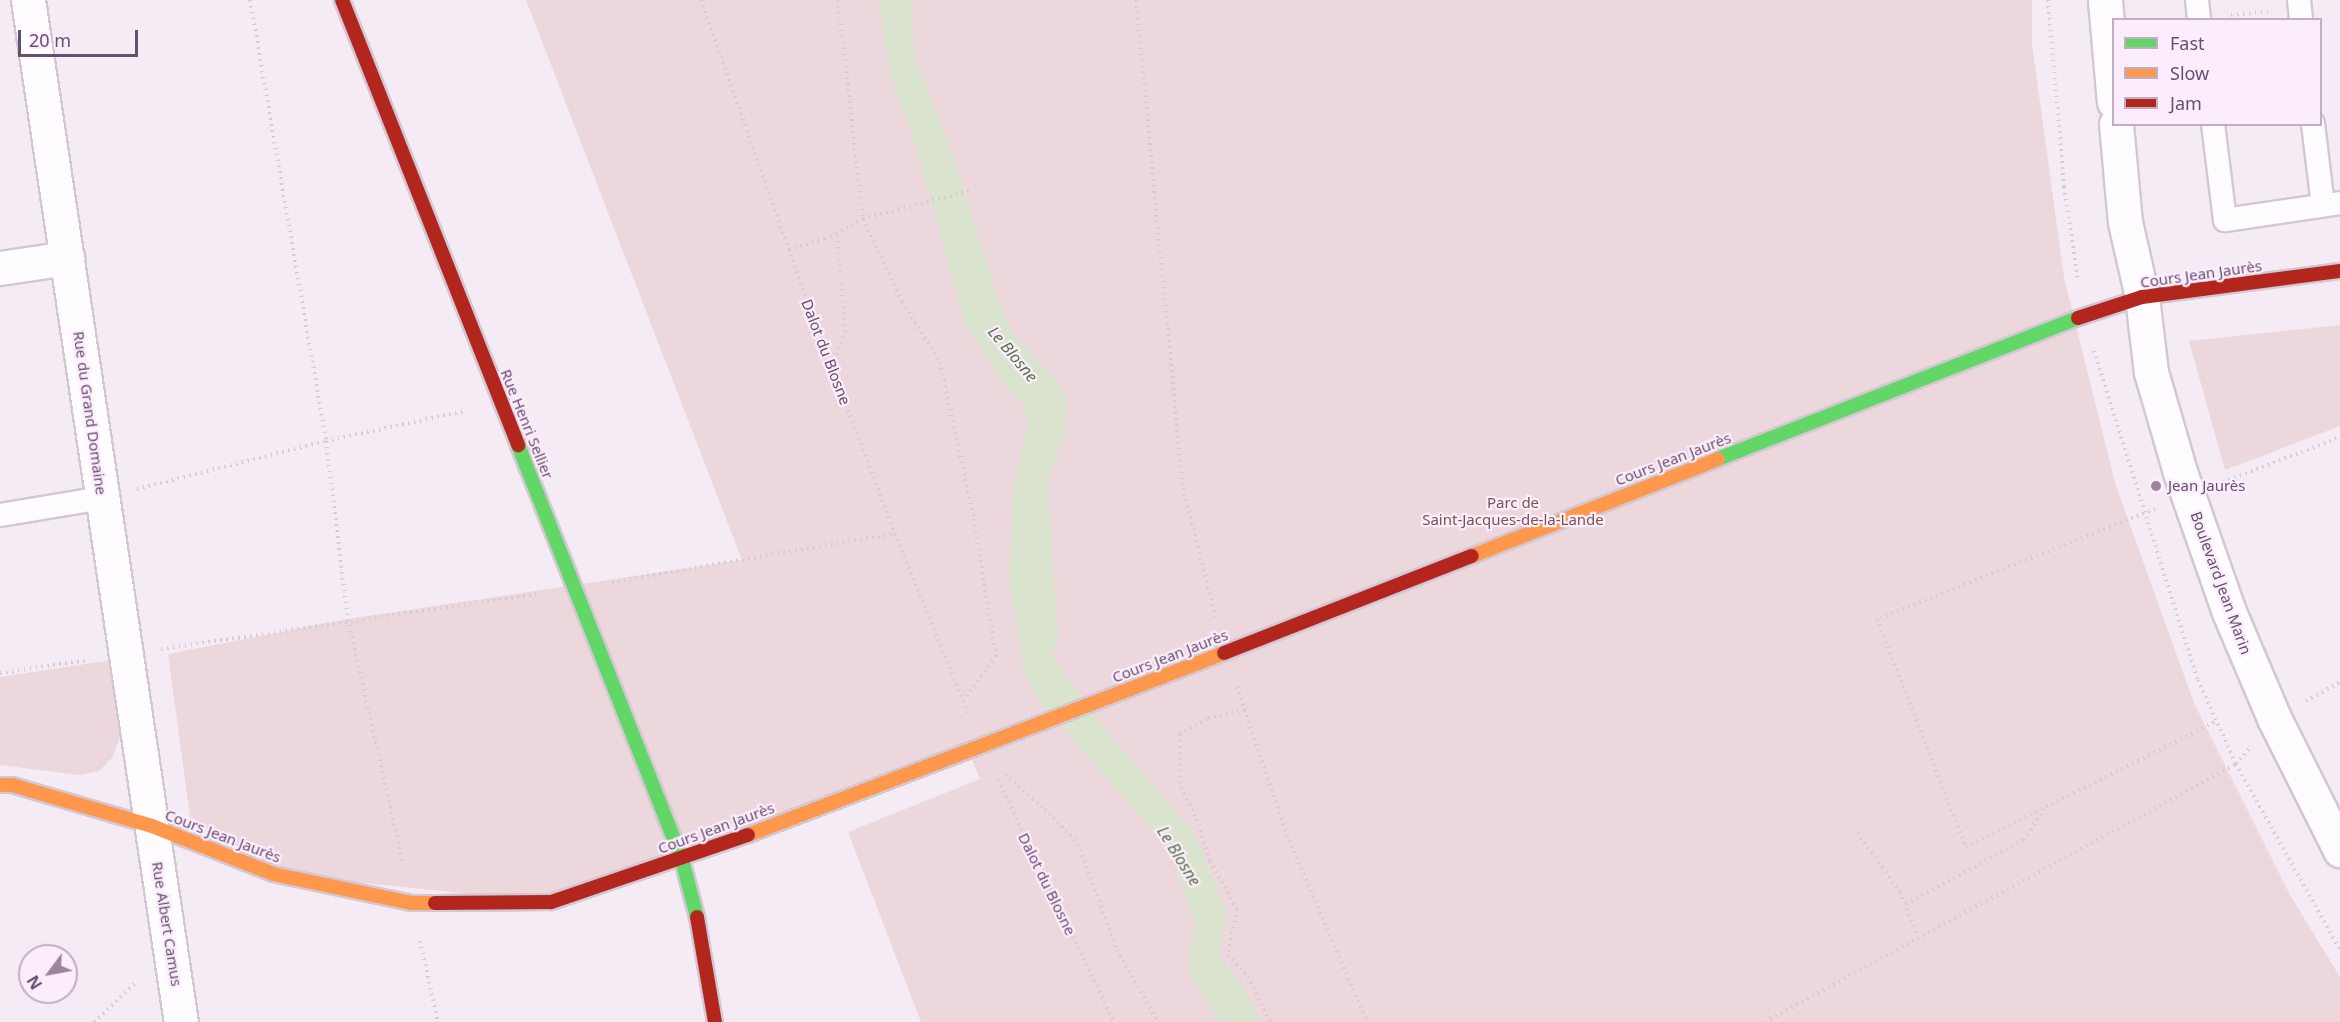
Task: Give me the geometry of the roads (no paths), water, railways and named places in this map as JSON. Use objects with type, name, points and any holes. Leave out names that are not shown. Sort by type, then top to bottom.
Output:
[{"type":"street","name":"Rue du Grand Domaine","points":[[28,0],[152,826]]},
{"type":"street","name":"Rue Henri Sellier","points":[[342,0],[682,860],[692,891],[715,1022]]},
{"type":"street","points":[[2105,0],[2112,79]]},
{"type":"street","name":"Boulevard Jean Marin","points":[[2116,126],[2126,222],[2142,297],[2151,372],[2188,495],[2229,612],[2265,697],[2340,850]]},
{"type":"street","points":[[0,268],[67,258]]},
{"type":"street","name":"Cours Jean Jaurès","points":[[0,785],[12,785],[152,826],[273,874],[411,903],[551,902],[682,860],[2084,316],[2142,297],[2340,272]]},
{"type":"street","name":"Rue Albert Camus","points":[[152,826],[181,1022]]},
{"type":"lane","points":[[2197,0],[2199,18]]},
{"type":"lane","points":[[2299,0],[2301,18]]},
{"type":"lane","points":[[2213,126],[2225,220],[2331,204],[2313,126]]},
{"type":"lane","points":[[0,515],[103,498]]},
{"type":"water","name":"Le Blosne","points":[[879,0],[911,0],[914,54],[954,158],[1000,305],[1012,332],[1063,388],[1067,399],[1065,433],[1048,479],[1058,641],[1051,655],[1108,733],[1195,833],[1227,913],[1219,950],[1221,958],[1240,982],[1261,1022],[1220,1022],[1191,976],[1188,960],[1196,925],[1169,849],[1038,700],[1024,672],[1009,578],[1014,485],[1029,422],[1023,404],[1005,387],[966,326],[913,137],[889,71]]},
{"type":"place","name":"Jean Jaurès","points":[[2156,486]]},
{"type":"park label","name":"Parc de Saint-Jacques-de-la-Lande","points":[[1513,510]]}]
